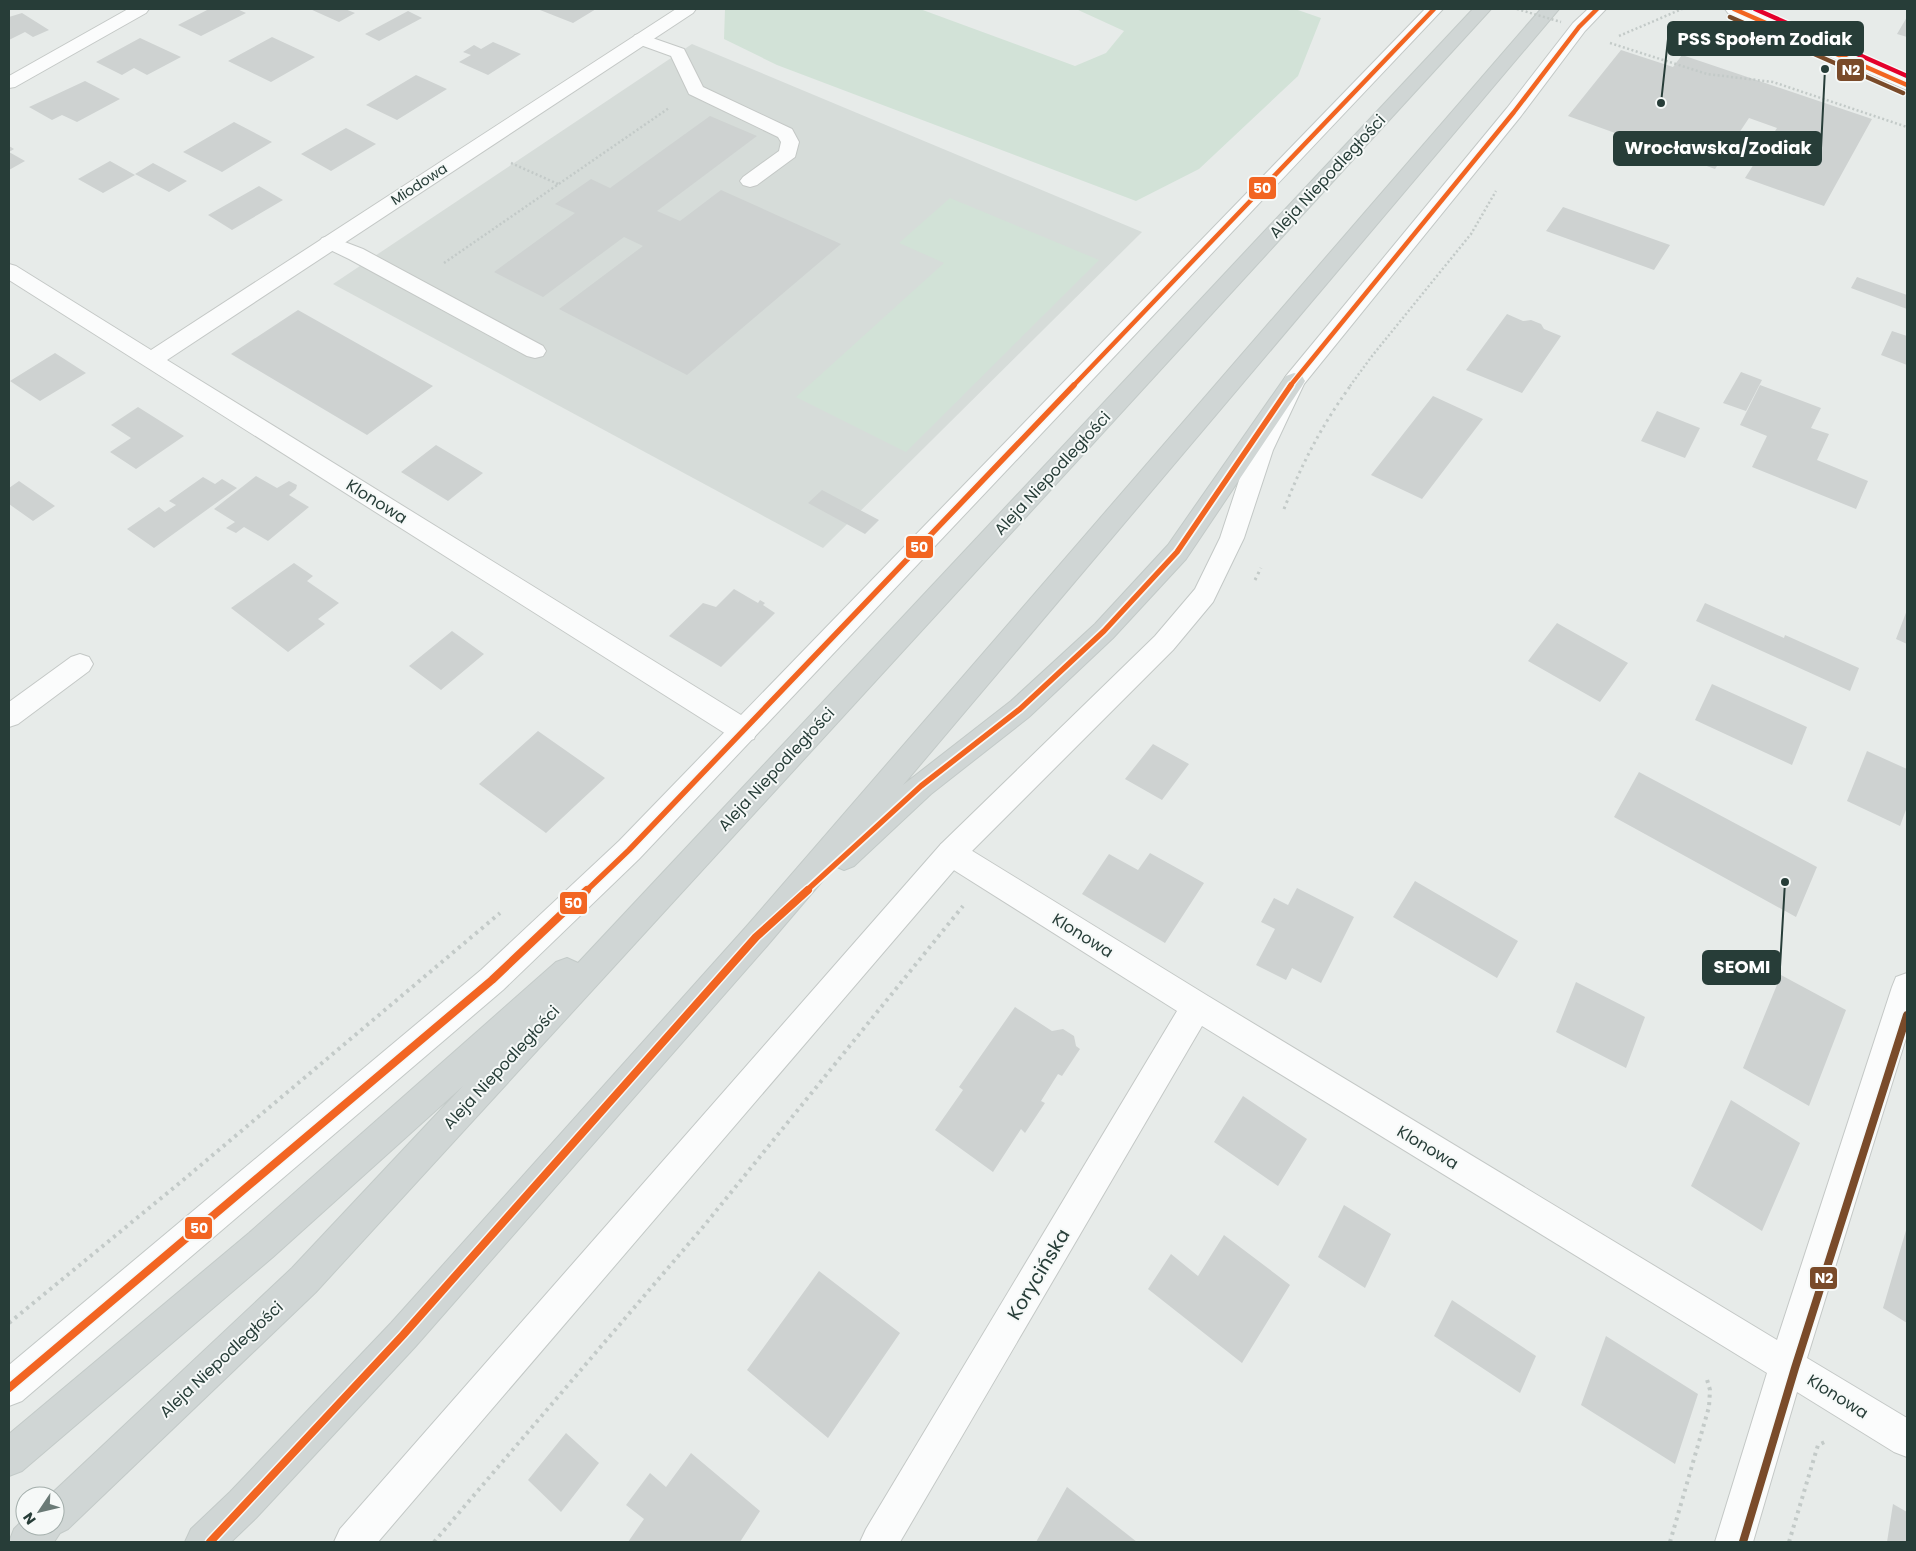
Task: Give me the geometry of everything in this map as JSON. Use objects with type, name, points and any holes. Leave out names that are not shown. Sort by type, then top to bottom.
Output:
[{"type":"main road","points":[[9,83],[140,9]]},
{"type":"main road","name":"Miodowa","points":[[152,359],[687,9]]},
{"type":"main road","points":[[9,1388],[492,980],[629,850],[1434,9]]},
{"type":"main road","name":"Aleja Niepodległości","points":[[65,1507],[304,1280],[1482,9]]},
{"type":"main road","points":[[756,937],[921,786],[1020,709],[1104,631],[1177,552],[1294,381],[1514,112],[1579,27],[1596,9]]},
{"type":"main road","points":[[1717,9],[1742,12],[1907,85]]},
{"type":"main road","points":[[210,1542],[403,1335],[756,937],[1555,16]]},
{"type":"main road","points":[[641,39],[678,53],[695,90],[785,133],[790,142],[788,153],[750,181]]},
{"type":"main road","points":[[329,242],[535,351]]},
{"type":"main road","name":"Klonowa","points":[[9,271],[744,731]]},
{"type":"main road","points":[[353,1542],[951,853],[1164,643],[1204,595],[1232,538],[1261,450],[1294,381]]},
{"type":"main road","points":[[9,716],[80,664]]},
{"type":"main road","name":"Klonowa","points":[[951,853],[1197,1006],[1907,1439]]},
{"type":"main road","points":[[9,1458],[261,1245],[688,864]]},
{"type":"main road","points":[[1734,1542],[1787,1365],[1907,987]]},
{"type":"main road","name":"Korycińska","points":[[879,1542],[1197,1006]]},
{"type":"main road","points":[[204,1542],[244,1505]]},
{"type":"path","points":[[1517,9],[1555,16]]},
{"type":"path","points":[[1616,37],[1682,9]]},
{"type":"path","points":[[1609,43],[1707,74],[1773,82],[1907,127]]},
{"type":"path","points":[[412,285],[695,90]]},
{"type":"path","points":[[507,161],[559,184]]},
{"type":"path","points":[[1670,1542],[1709,1407],[1710,1390],[1706,1376]]},
{"type":"path","points":[[1789,1542],[1818,1445],[1832,1439]]},
{"type":"shaded area","points":[[692,44],[1142,232],[823,548],[333,284]]},
{"type":"green space","points":[[725,9],[920,9],[1075,66],[1106,53],[1124,31],[1076,9],[1295,9],[1321,18],[1298,76],[1199,169],[1136,201],[777,65],[724,39]]},
{"type":"green space","points":[[950,198],[1099,260],[906,452],[796,397],[944,263],[899,243]]},
{"type":"building","points":[[209,9],[237,9],[246,13],[201,36],[178,25]]},
{"type":"building","points":[[310,9],[345,9],[355,13],[339,22]]},
{"type":"building","points":[[596,9],[573,23],[540,10]]},
{"type":"building","points":[[408,11],[422,18],[379,41],[365,34]]},
{"type":"building","points":[[22,13],[49,30],[33,37],[25,32],[9,40],[9,17]]},
{"type":"building","points":[[1907,17],[1907,37],[1897,34]]},
{"type":"building","points":[[272,37],[315,57],[271,82],[228,61]]},
{"type":"building","points":[[140,38],[181,57],[147,75],[134,68],[122,75],[96,62]]},
{"type":"building","points":[[493,42],[521,54],[488,75],[459,62],[471,55],[463,52],[474,45],[481,49]]},
{"type":"building","points":[[1621,50],[1673,67],[1682,55],[1872,119],[1824,206],[1745,178],[1777,128],[1749,118],[1715,169],[1568,116]]},
{"type":"building","points":[[416,75],[447,89],[397,120],[366,105]]},
{"type":"building","points":[[85,81],[120,99],[77,122],[62,115],[52,120],[29,107]]},
{"type":"building","points":[[710,116],[757,136],[657,211],[680,221],[721,190],[841,244],[687,375],[559,309],[643,246],[624,237],[543,297],[494,272],[575,213],[555,204],[591,179],[610,188]]},
{"type":"building","points":[[234,122],[272,142],[222,172],[183,152]]},
{"type":"building","points":[[346,128],[376,144],[331,171],[301,154]]},
{"type":"building","points":[[9,152],[25,161],[9,170]]},
{"type":"building","points":[[110,161],[135,175],[103,193],[78,179]]},
{"type":"building","points":[[153,163],[187,181],[169,192],[135,174]]},
{"type":"building","points":[[259,186],[283,200],[232,230],[208,215]]},
{"type":"building","points":[[1563,207],[1670,245],[1654,270],[1546,231]]},
{"type":"building","points":[[1857,277],[1907,295],[1907,309],[1851,288]]},
{"type":"building","points":[[298,310],[433,386],[367,435],[231,354]]},
{"type":"building","points":[[1507,314],[1523,321],[1531,320],[1541,324],[1544,329],[1561,336],[1522,393],[1466,370]]},
{"type":"building","points":[[1892,331],[1907,336],[1907,365],[1881,355]]},
{"type":"building","points":[[55,353],[86,373],[40,401],[10,381]]},
{"type":"building","points":[[1741,372],[1762,380],[1746,411],[1723,403]]},
{"type":"building","points":[[1760,385],[1821,408],[1811,428],[1829,434],[1817,460],[1868,481],[1856,509],[1752,467],[1767,436],[1740,425]]},
{"type":"building","points":[[1433,396],[1483,419],[1422,499],[1371,475]]},
{"type":"building","points":[[138,407],[184,436],[136,469],[110,452],[131,438],[111,425]]},
{"type":"building","points":[[1657,411],[1700,428],[1685,458],[1641,441]]},
{"type":"building","points":[[436,445],[483,473],[448,501],[401,472]]},
{"type":"building","points":[[256,476],[277,488],[289,481],[297,485],[296,489],[289,495],[309,507],[268,541],[244,527],[236,533],[226,528],[235,522],[214,509]]},
{"type":"building","points":[[203,477],[215,484],[222,479],[237,488],[154,548],[127,529],[159,507],[165,512],[176,505],[169,501]]},
{"type":"building","points":[[19,481],[55,506],[33,521],[9,504],[9,488]]},
{"type":"building","points":[[822,490],[879,520],[865,534],[808,503]]},
{"type":"building","points":[[294,563],[313,576],[307,581],[339,603],[318,619],[325,624],[288,652],[231,608]]},
{"type":"building","points":[[734,589],[758,603],[760,600],[765,603],[763,605],[775,613],[721,667],[669,636],[703,603],[716,607]]},
{"type":"building","points":[[1705,603],[1784,638],[1785,635],[1859,668],[1850,691],[1696,621]]},
{"type":"building","points":[[1907,610],[1907,644],[1896,639]]},
{"type":"building","points":[[1557,623],[1628,663],[1600,702],[1528,661]]},
{"type":"building","points":[[452,631],[484,654],[441,690],[409,666]]},
{"type":"building","points":[[1712,684],[1807,727],[1792,765],[1695,720]]},
{"type":"building","points":[[538,731],[605,778],[546,833],[479,784]]},
{"type":"building","points":[[1153,744],[1189,764],[1162,800],[1125,779]]},
{"type":"building","points":[[1867,751],[1907,769],[1907,807],[1900,826],[1847,801]]},
{"type":"building","points":[[1639,772],[1817,867],[1796,917],[1614,817]]},
{"type":"building","points":[[1150,853],[1204,883],[1165,943],[1082,894],[1109,854],[1138,870]]},
{"type":"building","points":[[1415,881],[1518,941],[1497,978],[1393,917]]},
{"type":"building","points":[[1297,888],[1354,917],[1321,983],[1292,968],[1286,980],[1256,965],[1275,929],[1261,922],[1274,898],[1288,905]]},
{"type":"building","points":[[1781,975],[1846,1010],[1809,1106],[1743,1068]]},
{"type":"building","points":[[1576,982],[1645,1017],[1626,1068],[1556,1032]]},
{"type":"building","points":[[1015,1007],[1052,1031],[1063,1029],[1074,1036],[1076,1046],[1080,1049],[1062,1076],[1058,1074],[1041,1101],[1045,1103],[1025,1133],[1021,1129],[993,1172],[935,1130],[963,1090],[959,1087]]},
{"type":"building","points":[[1243,1096],[1307,1139],[1278,1186],[1214,1142]]},
{"type":"building","points":[[1731,1100],[1800,1143],[1762,1231],[1691,1186]]},
{"type":"building","points":[[1344,1205],[1391,1234],[1365,1288],[1318,1257]]},
{"type":"building","points":[[1907,1227],[1907,1323],[1883,1308]]},
{"type":"building","points":[[1224,1235],[1290,1285],[1242,1363],[1148,1289],[1171,1254],[1198,1276]]},
{"type":"building","points":[[819,1271],[900,1333],[828,1438],[747,1370]]},
{"type":"building","points":[[1452,1300],[1536,1356],[1520,1393],[1434,1336]]},
{"type":"building","points":[[1606,1336],[1698,1394],[1675,1464],[1581,1405]]},
{"type":"building","points":[[566,1433],[599,1463],[561,1512],[528,1480]]},
{"type":"building","points":[[691,1453],[760,1511],[740,1542],[628,1542],[644,1519],[626,1505],[650,1473],[666,1487]]},
{"type":"building","points":[[1067,1487],[1137,1542],[1036,1542]]},
{"type":"building","points":[[1893,1504],[1907,1512],[1907,1542],[1887,1542]]},
{"type":"transit line","name":"50","points":[[9,1388],[492,980],[629,850],[1434,9]]},
{"type":"transit line","name":"50","points":[[210,1542],[403,1335],[756,937],[921,786],[1020,709],[1104,631],[1177,552],[1294,381],[1514,112],[1579,27],[1597,9]]},
{"type":"transit line","name":"50","points":[[1734,9],[1907,85]]},
{"type":"transit line","points":[[1755,9],[1907,76]]},
{"type":"transit line","name":"N2","points":[[1730,17],[1903,93]]},
{"type":"transit line","name":"N2","points":[[1743,1542],[1795,1368],[1907,1015]]},
{"type":"place","name":"Wrocławska/Zodiak","points":[[1825,69]]},
{"type":"place","name":"PSS Społem Zodiak","points":[[1661,103]]},
{"type":"place","name":"SEOMI","points":[[1785,882]]}]
